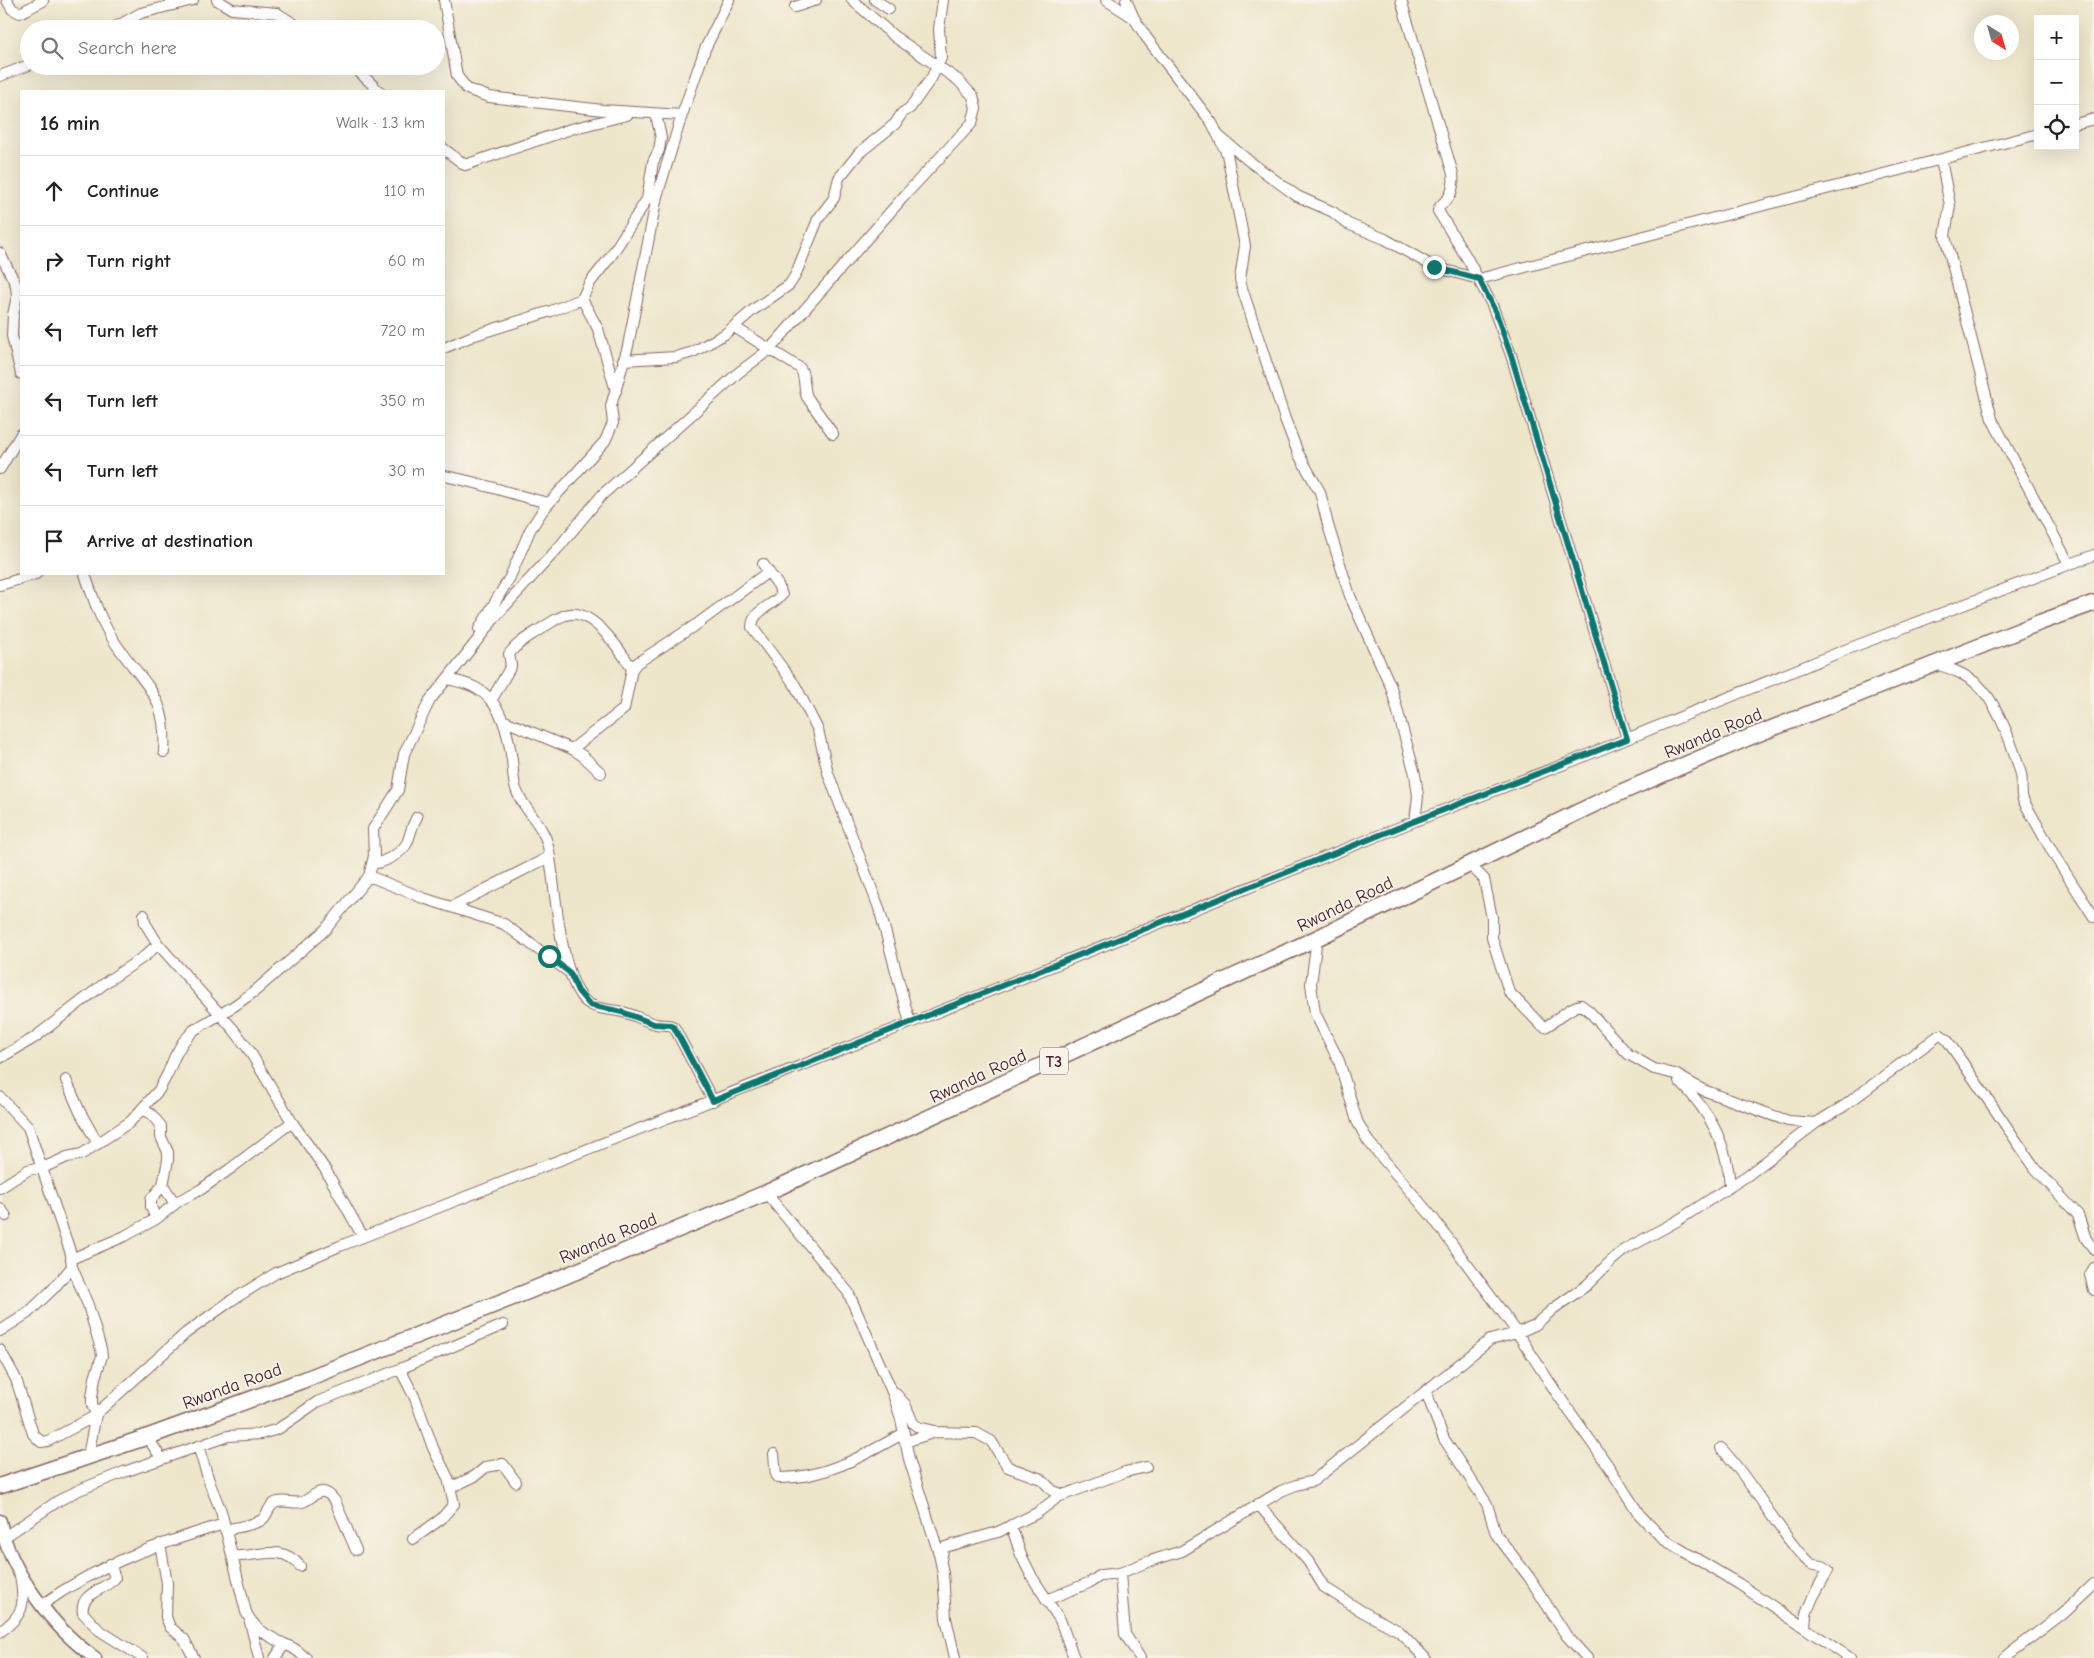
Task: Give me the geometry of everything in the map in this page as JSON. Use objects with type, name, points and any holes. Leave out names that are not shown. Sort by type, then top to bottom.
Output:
[{"type":"highway","name":"Rwanda Road","points":[[0,1486],[147,1437],[328,1370],[529,1291],[766,1193],[902,1132],[1317,938],[1603,800],[1699,758],[2040,622],[2094,603]]},
{"type":"main road","points":[[0,1521],[3,1538],[20,1574],[42,1605],[87,1656]]},
{"type":"street","points":[[8,0],[12,9],[17,12],[28,10],[43,1]]},
{"type":"street","points":[[128,20],[141,13],[193,0]]},
{"type":"street","points":[[217,0],[232,9],[277,13],[288,20]]},
{"type":"street","points":[[444,0],[456,76],[462,85],[472,92],[512,100],[638,113],[682,115]]},
{"type":"street","points":[[449,676],[490,612],[518,561],[530,530],[548,503],[606,441],[612,423],[611,406],[628,346],[657,196],[705,49],[729,0]]},
{"type":"street","points":[[795,7],[816,0]]},
{"type":"street","points":[[0,1188],[28,1170],[82,1154],[130,1122],[159,1090],[183,1042],[194,1030],[255,991],[315,940],[369,876],[373,864],[373,829],[398,790],[404,754],[430,700],[497,615],[602,496],[646,458],[683,421],[738,373],[770,349],[906,194],[972,123],[976,108],[973,96],[958,80],[895,36],[852,0]]},
{"type":"street","points":[[875,0],[889,9]]},
{"type":"street","points":[[623,360],[676,357],[700,348],[734,327],[762,303],[789,285],[795,276],[818,219],[834,198],[839,178],[859,153],[895,124],[902,113],[910,108],[922,93],[938,65],[942,46],[939,19],[943,0]]},
{"type":"street","points":[[1106,0],[1134,18]]},
{"type":"street","points":[[1126,0],[1134,18],[1220,136],[1249,161],[1297,196],[1333,212],[1348,224],[1385,239],[1434,267],[1479,279],[2034,135]]},
{"type":"street","points":[[1401,0],[1453,174],[1450,196],[1438,208],[1438,211],[1479,279],[1496,313],[1511,355],[1627,739]]},
{"type":"street","points":[[0,76],[20,68]]},
{"type":"street","points":[[362,75],[377,90]]},
{"type":"street","points":[[445,150],[466,165],[571,129],[638,113]]},
{"type":"street","points":[[445,348],[475,335],[582,299],[589,284],[611,256],[647,199],[653,162],[659,150],[661,138],[656,114]]},
{"type":"street","points":[[2079,123],[2094,119]]},
{"type":"street","points":[[1220,136],[1231,167],[1245,246],[1240,279],[1242,288],[1285,419],[1298,453],[1320,492],[1350,596],[1391,687],[1415,774],[1418,796],[1415,821]]},
{"type":"street","points":[[1941,160],[1950,205],[1946,236],[1992,419],[2069,564]]},
{"type":"street","points":[[0,253],[16,285],[18,296],[13,315],[12,336],[20,370]]},
{"type":"street","points":[[582,299],[598,330],[616,392]]},
{"type":"street","points":[[734,327],[800,368],[803,372],[804,391],[833,434]]},
{"type":"street","points":[[0,469],[20,436]]},
{"type":"street","points":[[445,476],[482,484],[516,496],[548,503]]},
{"type":"street","points":[[0,1350],[16,1379],[32,1434],[38,1441],[48,1441],[96,1415],[186,1333],[232,1300],[276,1273],[1415,821],[1627,739],[1854,647],[2094,555]]},
{"type":"street","points":[[572,749],[624,709],[632,669],[642,659],[697,624],[765,568],[781,590],[782,595],[756,615],[751,624],[795,685],[818,730],[828,773],[879,908],[910,1023]]},
{"type":"street","points":[[0,585],[33,575]]},
{"type":"street","points":[[85,575],[106,629],[152,689],[158,702],[166,734],[164,752]]},
{"type":"street","points":[[491,701],[511,666],[508,654],[516,644],[558,618],[570,614],[586,618],[602,629],[632,669]]},
{"type":"street","points":[[1937,664],[1958,672],[1973,681],[1992,702],[2021,776],[2023,800],[2056,858],[2094,917]]},
{"type":"street","points":[[449,676],[476,687],[491,701],[505,721],[514,785],[545,837],[563,944],[570,973],[578,991],[590,1005],[622,1012],[654,1024],[671,1025],[674,1027],[713,1101]]},
{"type":"street","points":[[505,721],[572,749],[583,756],[601,773]]},
{"type":"street","points":[[373,864],[390,858],[401,850],[408,841],[410,828],[417,817]]},
{"type":"street","points":[[453,906],[549,857]]},
{"type":"street","points":[[1470,865],[1484,878],[1492,918],[1492,938],[1511,995],[1543,1027],[1574,1007],[1584,1006],[1628,1054],[1654,1069],[1788,1121],[1816,1123]]},
{"type":"street","points":[[369,876],[423,898],[453,906],[504,924],[570,973]]},
{"type":"street","points":[[144,915],[145,922],[158,944],[249,1050],[292,1122],[326,1169],[363,1237]]},
{"type":"street","points":[[1317,938],[1311,984],[1314,1005],[1319,1020],[1339,1061],[1357,1121],[1368,1141],[1432,1218],[1517,1333],[1647,1524],[1663,1540],[1678,1550],[1739,1584],[1850,1658]]},
{"type":"street","points":[[0,1058],[34,1038],[98,988],[145,956],[158,944]]},
{"type":"street","points":[[1046,1600],[1091,1582],[1101,1575],[1120,1573],[1182,1551],[1258,1504],[1296,1485],[1313,1481],[1490,1340],[1528,1330],[1587,1285],[1624,1250],[1677,1221],[1748,1176],[1816,1123],[1844,1106],[1942,1035],[1998,1111],[2035,1168],[2074,1211],[2086,1239],[2094,1249]]},
{"type":"street","points":[[1671,1074],[1696,1097],[1714,1125],[1725,1152],[1730,1187]]},
{"type":"street","points":[[66,1080],[80,1112],[98,1144]]},
{"type":"street","points":[[0,1097],[28,1127],[71,1254],[72,1263],[88,1304],[101,1349],[102,1356],[94,1378],[92,1405],[96,1415],[88,1456]]},
{"type":"street","points":[[142,1109],[151,1114],[160,1126],[161,1137],[168,1152],[163,1184],[175,1204]]},
{"type":"street","points":[[0,1331],[28,1313],[53,1289],[72,1263],[156,1219],[175,1204],[200,1190],[292,1122]]},
{"type":"street","points":[[156,1219],[151,1207],[151,1199],[152,1195],[163,1184]]},
{"type":"street","points":[[766,1193],[848,1292],[892,1390],[909,1459],[940,1561],[946,1618],[955,1658]]},
{"type":"street","points":[[2094,1268],[2090,1275],[2094,1290]]},
{"type":"street","points":[[3,1538],[58,1500],[78,1490],[162,1458],[228,1436],[262,1434],[278,1429],[317,1402],[400,1370],[503,1325]]},
{"type":"street","points":[[400,1370],[415,1398],[433,1448],[448,1478],[454,1504],[453,1508],[434,1526],[413,1539]]},
{"type":"street","points":[[892,1390],[905,1404],[913,1423],[918,1427],[941,1432]]},
{"type":"street","points":[[1426,1392],[1444,1439],[1487,1504],[1496,1534],[1529,1577],[1566,1635],[1587,1658]]},
{"type":"street","points":[[774,1454],[776,1476],[778,1478],[791,1478],[837,1467],[905,1438],[941,1432],[976,1433],[986,1438],[1000,1452],[1008,1468],[1041,1479],[1053,1491],[1064,1495]]},
{"type":"street","points":[[147,1437],[162,1458]]},
{"type":"street","points":[[198,1446],[210,1484],[221,1510],[259,1658]]},
{"type":"street","points":[[1721,1448],[1745,1477],[1781,1529],[1809,1563],[1822,1565],[1827,1568],[1828,1571],[1813,1597],[1806,1614],[1805,1627]]},
{"type":"street","points":[[450,1488],[494,1465],[503,1464],[516,1482]]},
{"type":"street","points":[[940,1561],[942,1550],[945,1547],[998,1532],[1037,1513],[1058,1497],[1125,1472],[1146,1467]]},
{"type":"street","points":[[42,1605],[74,1582],[110,1564],[160,1544],[224,1527],[260,1521],[267,1516],[271,1506],[276,1502],[304,1502],[317,1492],[331,1495],[356,1550]]},
{"type":"street","points":[[1258,1504],[1308,1561],[1324,1587],[1399,1632],[1424,1658]]},
{"type":"street","points":[[1011,1525],[1021,1555],[1046,1600],[1060,1620],[1074,1658]]},
{"type":"street","points":[[160,1544],[167,1583],[166,1617],[170,1627],[184,1639],[194,1658]]},
{"type":"street","points":[[233,1556],[270,1551],[291,1557],[300,1566]]},
{"type":"street","points":[[110,1564],[115,1578],[111,1583],[84,1601],[83,1613],[99,1630],[143,1658]]},
{"type":"street","points":[[1120,1573],[1125,1634],[1140,1658]]},
{"type":"street","points":[[0,1632],[12,1623],[22,1608],[24,1598],[20,1574]]},
{"type":"street","points":[[2004,1658],[2062,1614],[2094,1584]]},
{"type":"street","points":[[250,1622],[273,1640],[294,1649],[306,1658]]},
{"type":"street","points":[[274,1658],[284,1645]]},
{"type":"route","points":[[549,956],[570,973],[578,991],[590,1005],[622,1012],[645,1019],[654,1024],[667,1024],[674,1027],[713,1101],[1415,821],[1627,739],[1511,355],[1496,313],[1479,279],[1434,267]]}]
